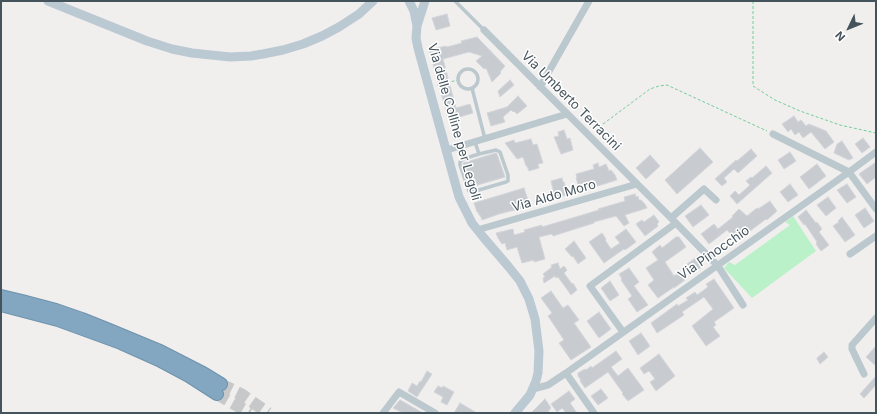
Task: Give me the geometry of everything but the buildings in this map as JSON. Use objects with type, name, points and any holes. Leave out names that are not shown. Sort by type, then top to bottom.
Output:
[{"type":"highway","points":[[1,296],[56,310],[160,351],[203,373],[219,389],[121,343],[58,320],[1,305]]},
{"type":"street","points":[[48,1],[147,41],[172,49],[192,53],[230,57],[251,56],[273,52],[308,42],[344,24],[359,14],[373,1]]},
{"type":"street","points":[[409,1],[414,11],[417,26]]},
{"type":"street","points":[[417,26],[425,1]]},
{"type":"street","points":[[540,87],[589,1]]},
{"type":"street","name":"Via delle Colline per Legoli","points":[[417,26],[416,38],[418,48],[460,197],[468,217],[477,230],[520,281],[529,299],[535,319],[539,351],[538,373],[533,390],[515,413]]},
{"type":"street","name":"Via Umberto Terracini","points":[[484,30],[718,266],[743,305]]},
{"type":"street","points":[[447,150],[567,114]]},
{"type":"street","points":[[773,134],[849,172],[876,209]]},
{"type":"street","name":"Via Pinocchio","points":[[533,390],[548,385],[566,373],[876,152]]},
{"type":"street","name":"Via Aldo Moro","points":[[477,230],[637,184]]},
{"type":"street","points":[[623,332],[590,286],[674,221],[704,189],[716,200]]},
{"type":"street","points":[[850,254],[876,236]]},
{"type":"street","points":[[864,374],[852,349],[852,345],[876,318]]},
{"type":"street","points":[[566,373],[594,413]]},
{"type":"street","points":[[382,413],[399,392],[433,412]]},
{"type":"lane","name":"Via Umberto Terracini","points":[[455,1],[484,30]]},
{"type":"lane","points":[[467,68],[473,70],[478,75],[477,84],[469,89],[462,88],[458,80],[459,73],[467,68]]},
{"type":"lane","points":[[472,88],[485,139]]},
{"type":"lane","points":[[474,142],[479,154]]},
{"type":"lane","points":[[496,150],[500,152],[508,175],[508,180],[506,182],[472,192],[469,191],[460,162],[463,159],[479,154],[496,150]]},
{"type":"path","points":[[753,1],[753,86],[775,100],[800,111],[840,125],[876,133]]},
{"type":"path","points":[[429,87],[458,80]]},
{"type":"path","points":[[588,135],[650,90],[659,86],[674,88],[773,134]]},
{"type":"green space","points":[[793,216],[816,251],[752,298],[724,268],[729,262],[735,265],[790,225],[785,222]]},
{"type":"tunnel","points":[[221,384],[241,394],[268,413]]},
{"type":"tunnel","points":[[217,394],[250,413]]}]
